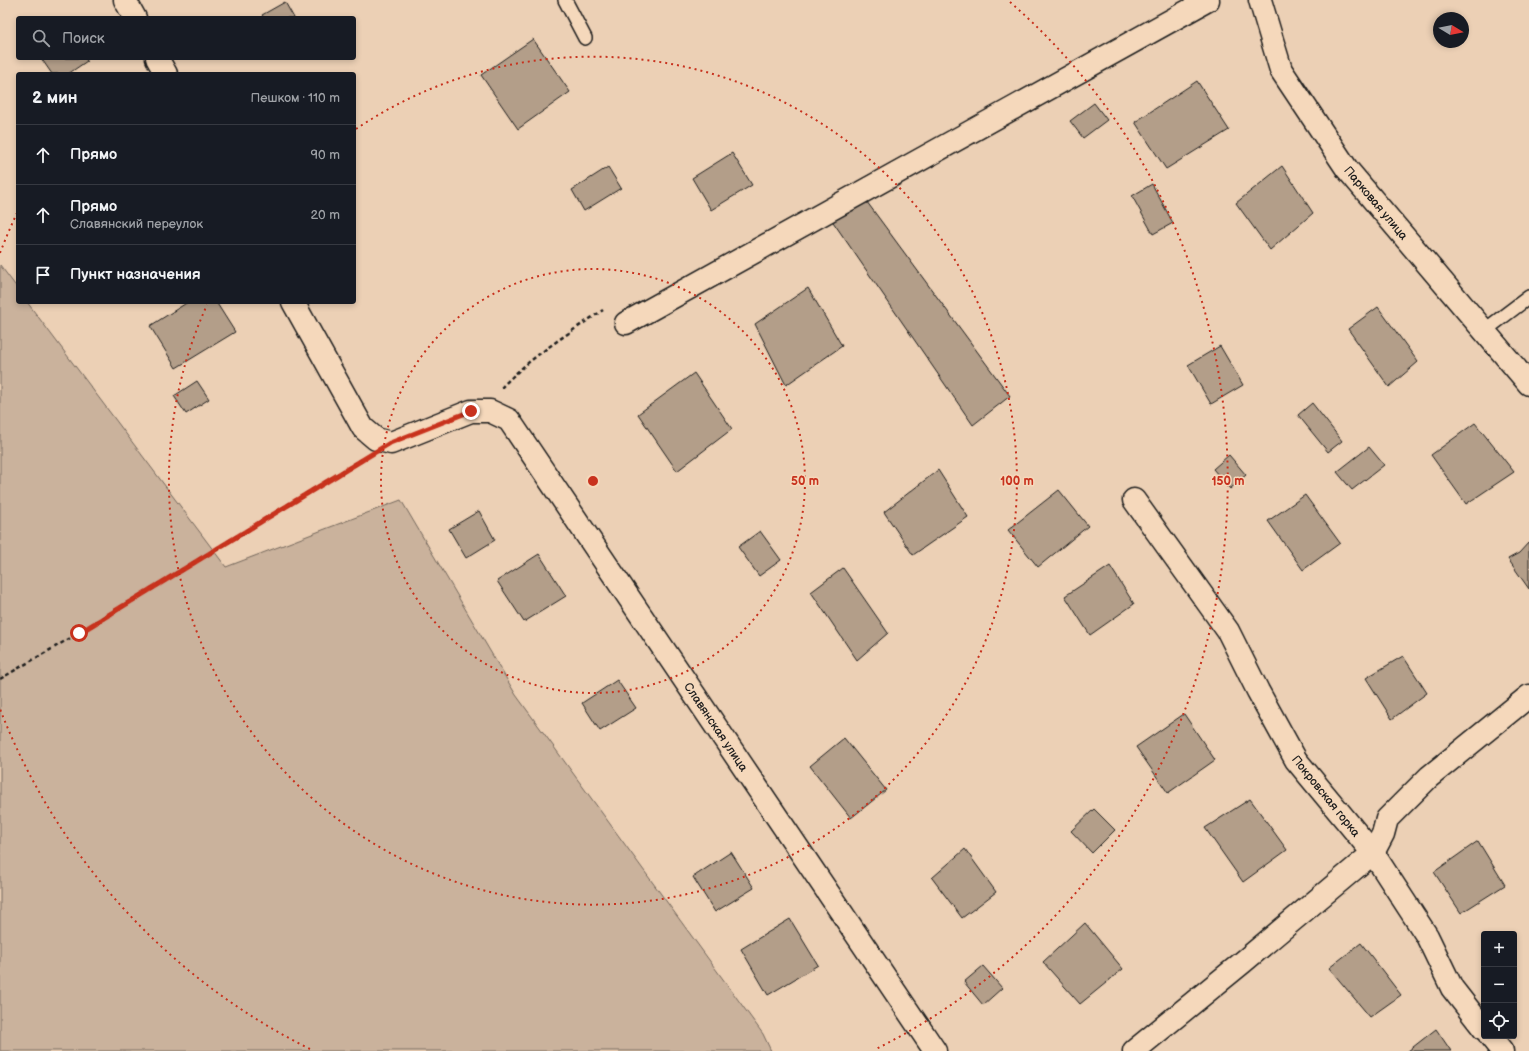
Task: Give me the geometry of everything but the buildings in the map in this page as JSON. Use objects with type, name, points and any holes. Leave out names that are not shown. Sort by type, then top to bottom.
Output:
[{"type":"street","points":[[125,0],[134,16]]},
{"type":"street","points":[[626,323],[1208,0]]},
{"type":"street","name":"Парковая улица","points":[[1260,0],[1281,70],[1347,169],[1529,384]]},
{"type":"street","points":[[158,60],[165,72]]},
{"type":"street","points":[[294,304],[363,428],[376,439],[390,443],[480,411]]},
{"type":"street","name":"Славянская улица","points":[[480,411],[509,420],[935,1051]]},
{"type":"street","name":"Покровская горка","points":[[1134,500],[1228,631],[1258,691],[1296,760],[1373,853],[1427,936],[1452,988],[1481,1025]]},
{"type":"street","points":[[1134,1051],[1373,853],[1383,834],[1388,818],[1429,777],[1529,696]]},
{"type":"street","points":[[1492,1039],[1502,1051]]},
{"type":"lane","points":[[565,0],[585,38]]},
{"type":"lane","points":[[1484,331],[1529,297]]},
{"type":"path","points":[[480,411],[493,400],[501,387],[546,349],[608,307]]},
{"type":"path","points":[[0,679],[86,629],[390,443]]},
{"type":"shaded area","points":[[0,265],[16,286],[16,304],[29,304],[226,567],[401,500],[516,695],[763,1034],[771,1051],[0,1051]]},
{"type":"route","points":[[79,633],[390,443],[471,411]]}]
